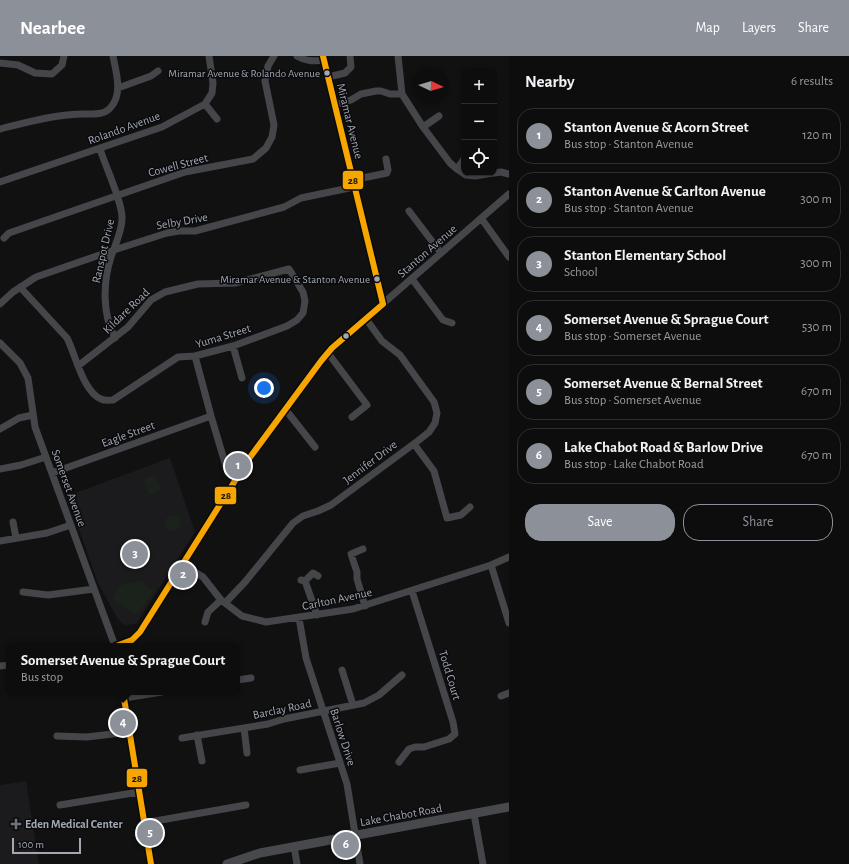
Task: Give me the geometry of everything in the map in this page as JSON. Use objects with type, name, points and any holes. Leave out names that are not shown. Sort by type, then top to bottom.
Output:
[{"type":"main road","name":"Lake Chabot Road","points":[[227,864],[260,853],[294,846],[509,807]]},
{"type":"street","points":[[0,63],[18,65],[35,73],[52,74],[62,65],[64,56]]},
{"type":"street","points":[[0,129],[60,115],[102,113],[111,107],[118,88],[113,56]]},
{"type":"street","points":[[209,56],[214,83],[212,93],[205,104],[217,119]]},
{"type":"street","name":"Cowell Street","points":[[4,238],[9,233],[185,172],[252,159],[266,148],[272,137],[274,125],[265,81],[268,66],[274,56]]},
{"type":"street","points":[[297,56],[312,62],[324,57]]},
{"type":"street","points":[[328,77],[345,73],[350,67],[350,56]]},
{"type":"street","points":[[398,56],[402,94],[423,128],[450,163],[461,172]]},
{"type":"street","name":"Miramar Avenue","points":[[324,57],[383,304]]},
{"type":"street","points":[[118,88],[151,76],[158,71]]},
{"type":"street","points":[[335,105],[351,100],[361,94],[376,91],[390,94],[402,94]]},
{"type":"street","name":"Rolando Avenue","points":[[0,182],[162,127],[205,104]]},
{"type":"street","points":[[423,128],[439,116]]},
{"type":"street","name":"Ranspot Drive","points":[[101,148],[101,152],[117,196],[122,219],[109,265],[105,291],[107,314],[115,338]]},
{"type":"street","name":"Selby Drive","points":[[0,304],[20,287],[36,277],[114,250],[173,231],[195,231],[284,207],[301,198],[387,173],[388,170],[386,159]]},
{"type":"street","points":[[457,169],[461,163]]},
{"type":"street","points":[[497,173],[509,174]]},
{"type":"street","name":"Stanton Avenue","points":[[124,643],[137,636],[236,478],[285,409],[328,353],[509,194]]},
{"type":"street","points":[[409,211],[441,253]]},
{"type":"street","points":[[481,218],[509,257]]},
{"type":"street","name":"Kildare Road","points":[[78,366],[128,327],[150,300],[165,292],[198,284],[235,283],[289,269]]},
{"type":"street","name":"Yuma Street","points":[[78,366],[89,388],[96,396],[100,399],[113,400],[178,357],[195,356],[233,346],[288,326],[297,320],[302,313],[305,301],[303,292],[289,269]]},
{"type":"street","points":[[412,279],[443,320],[452,323]]},
{"type":"street","points":[[20,287],[67,338],[78,366]]},
{"type":"street","name":"Jennifer Drive","points":[[205,622],[208,612],[223,602],[245,582],[293,523],[303,516],[331,505],[414,444],[429,432],[433,426],[436,417],[435,406],[431,398],[400,356],[382,341],[366,319]]},
{"type":"street","name":"Somerset Avenue","points":[[0,343],[11,353],[24,369],[29,382],[35,427],[115,643]]},
{"type":"street","points":[[233,346],[242,378]]},
{"type":"street","points":[[328,353],[367,405],[352,417]]},
{"type":"street","points":[[195,356],[228,473],[236,478]]},
{"type":"street","points":[[285,409],[315,447]]},
{"type":"street","points":[[0,429],[19,418],[33,415]]},
{"type":"street","name":"Eagle Street","points":[[52,473],[211,416]]},
{"type":"street","points":[[414,444],[434,471],[447,518],[461,515],[470,507]]},
{"type":"street","points":[[0,469],[21,465],[46,457]]},
{"type":"street","points":[[13,522],[16,538]]},
{"type":"street","points":[[0,541],[47,533],[71,525]]},
{"type":"street","points":[[363,550],[352,554],[357,572],[357,579],[365,606]]},
{"type":"street","name":"Carlton Avenue","points":[[183,564],[202,578],[223,602],[242,616],[266,622],[299,618],[365,606],[491,565],[509,557]]},
{"type":"street","points":[[491,565],[509,623]]},
{"type":"street","points":[[317,615],[303,581],[313,573],[318,576]]},
{"type":"street","points":[[23,592],[48,595],[94,589]]},
{"type":"street","name":"Todd Court","points":[[399,762],[409,749],[424,747],[449,739],[455,734],[453,722],[412,591]]},
{"type":"street","name":"Barlow Drive","points":[[299,618],[306,658],[347,784],[360,864]]},
{"type":"street","points":[[342,670],[353,705]]},
{"type":"street","name":"Barclay Road","points":[[182,738],[268,724],[364,703],[379,695],[402,675]]},
{"type":"street","points":[[240,680],[251,678]]},
{"type":"street","points":[[501,696],[509,693]]},
{"type":"street","points":[[124,695],[151,864]]},
{"type":"street","points":[[244,728],[247,753]]},
{"type":"street","points":[[57,736],[87,737],[129,732]]},
{"type":"street","points":[[196,735],[202,761]]},
{"type":"street","points":[[300,770],[340,763]]},
{"type":"street","points":[[60,805],[139,792]]},
{"type":"street","points":[[144,823],[246,805]]},
{"type":"street","points":[[474,814],[483,864]]},
{"type":"street","points":[[294,846],[297,864]]},
{"type":"shaded area","points":[[170,458],[195,532],[136,624],[124,625],[117,618],[98,583],[67,496]]},
{"type":"shaded area","points":[[156,475],[158,483],[146,487],[144,479]]},
{"type":"shaded area","points":[[159,483],[161,491],[149,495],[146,488]]},
{"type":"shaded area","points":[[173,515],[180,520],[181,523],[176,530],[173,531],[166,526],[165,523],[170,516]]},
{"type":"shaded area","points":[[140,581],[154,591],[139,612],[133,614],[112,598],[121,585]]},
{"type":"shaded area","name":"Eden Medical Center","points":[[26,781],[39,864],[0,864],[0,785]]},
{"type":"transit line","name":"28","points":[[323,56],[383,304]]},
{"type":"transit line","name":"28","points":[[124,643],[132,640],[140,632],[248,460],[321,361],[332,348],[383,304]]},
{"type":"transit line","name":"28","points":[[123,695],[151,864]]},
{"type":"place","name":"Miramar Avenue & Rolando Avenue","points":[[327,73]]},
{"type":"place","name":"Miramar Avenue & Stanton Avenue","points":[[377,279]]},
{"type":"place","name":"Stanton Avenue & Acorn Street","points":[[238,466]]},
{"type":"place","name":"Stanton Elementary School","points":[[135,554]]},
{"type":"place","name":"Stanton Avenue & Carlton Avenue","points":[[183,575]]},
{"type":"place","name":"Somerset Avenue & Sprague Court","points":[[123,723]]},
{"type":"place","name":"Eden Medical Center","points":[[16,824]]},
{"type":"place","name":"Somerset Avenue & Bernal Street","points":[[150,833]]},
{"type":"place","name":"Lake Chabot Road & Barlow Drive","points":[[346,845]]}]
